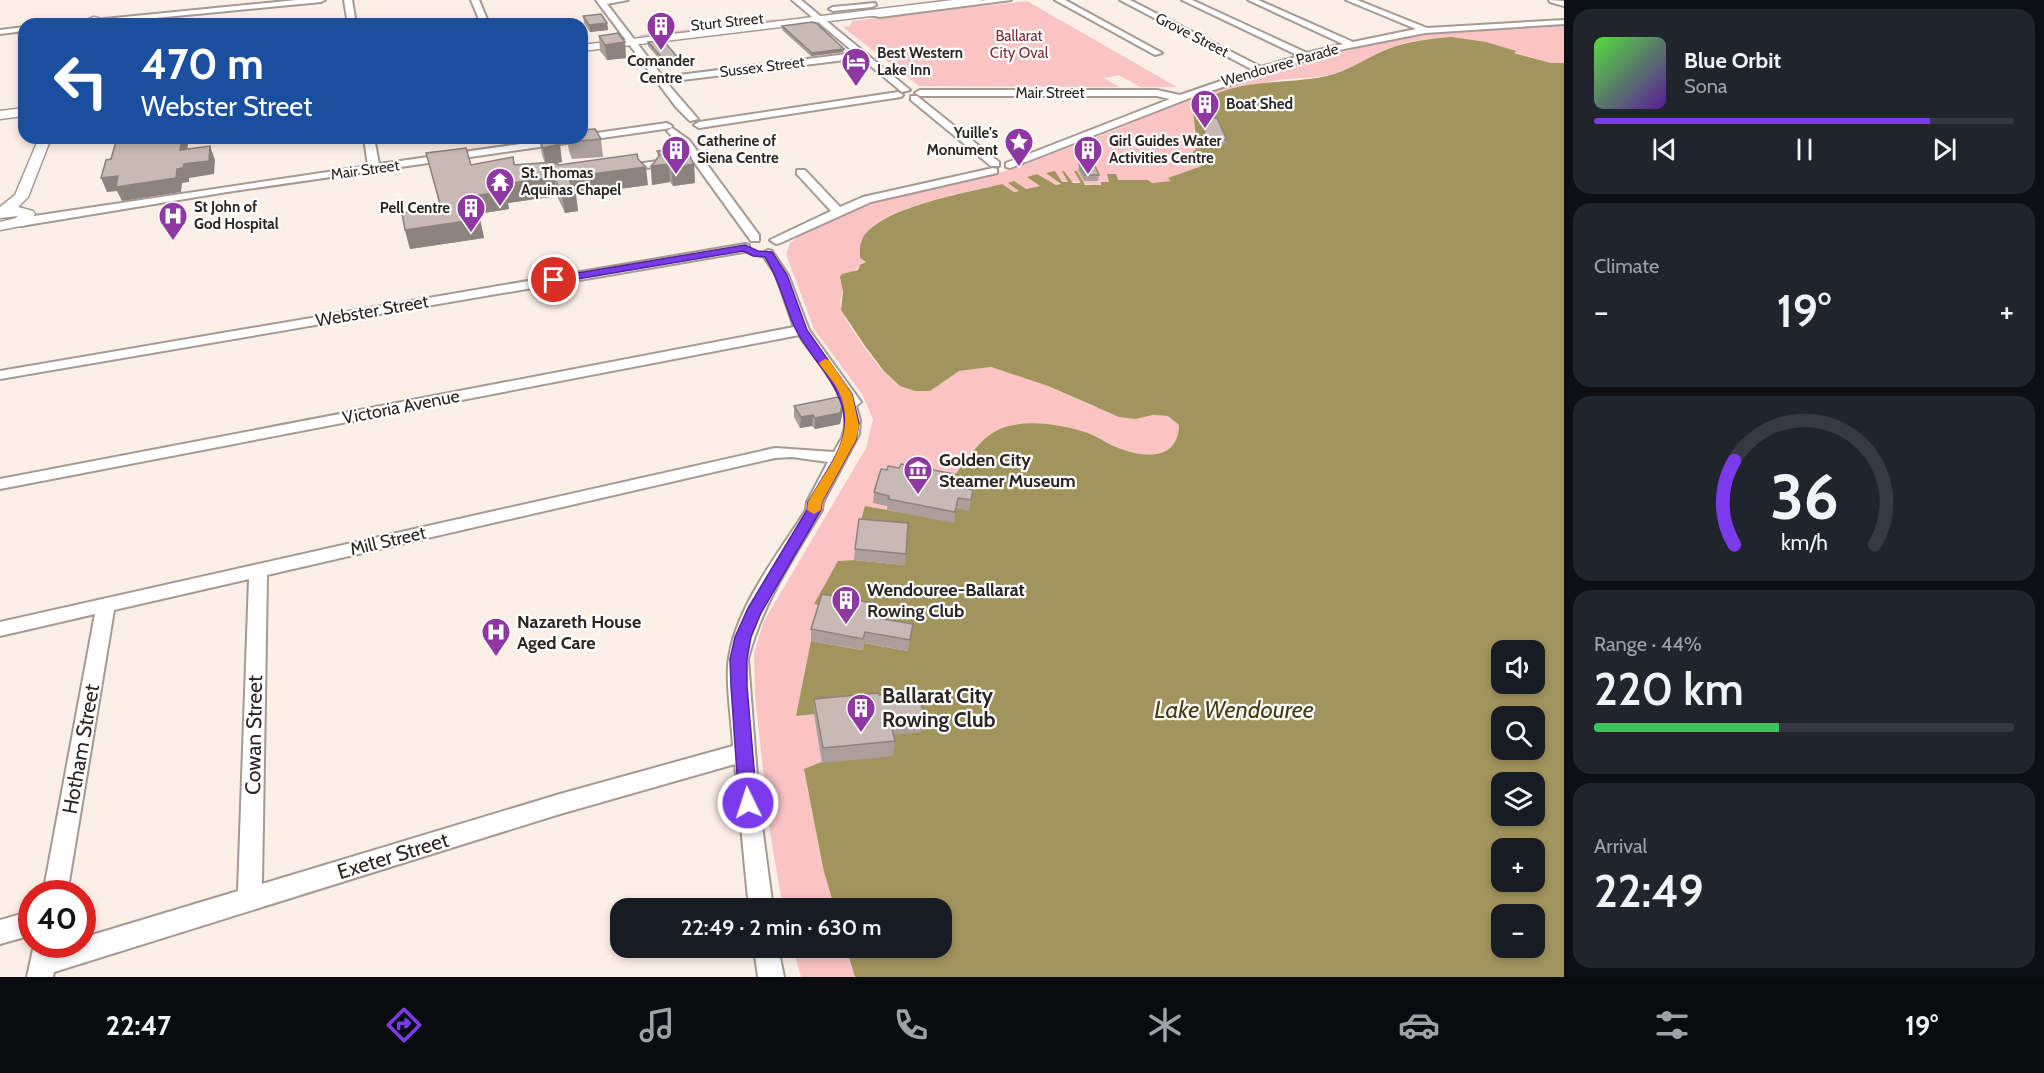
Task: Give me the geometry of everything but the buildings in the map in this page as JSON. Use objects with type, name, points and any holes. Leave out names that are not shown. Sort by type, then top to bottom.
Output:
[{"type":"main road","name":"Sturt Street","points":[[588,47],[629,38],[946,0]]},
{"type":"main road","name":"Sturt Street","points":[[869,9],[977,0]]},
{"type":"main road","points":[[99,9],[99,18]]},
{"type":"main road","name":"Sturt Street","points":[[588,38],[629,38]]},
{"type":"main road","points":[[0,104],[18,102]]},
{"type":"main road","points":[[0,115],[18,113]]},
{"type":"main road","points":[[0,243],[21,213],[43,144]]},
{"type":"main road","points":[[0,218],[21,213]]},
{"type":"main road","points":[[0,218],[21,213]]},
{"type":"street","points":[[221,18],[224,0]]},
{"type":"street","points":[[140,18],[321,0]]},
{"type":"street","points":[[348,0],[351,18]]},
{"type":"street","points":[[475,0],[482,18]]},
{"type":"street","points":[[601,1],[624,0]]},
{"type":"street","points":[[796,0],[863,55],[902,92]]},
{"type":"street","name":"Sturt Street","points":[[833,9],[869,9],[915,0]]},
{"type":"street","name":"Sturt Street","points":[[869,9],[880,15],[1006,0]]},
{"type":"street","points":[[1059,0],[1158,53]]},
{"type":"street","name":"Grove Street","points":[[1124,0],[1260,70]]},
{"type":"street","points":[[1186,0],[1308,57]]},
{"type":"street","points":[[1252,0],[1353,45]]},
{"type":"street","points":[[1350,0],[1428,31]]},
{"type":"street","points":[[1553,0],[1564,4]]},
{"type":"street","points":[[601,1],[678,103],[696,122],[731,119],[902,92]]},
{"type":"street","name":"Wendouree Parade","points":[[994,167],[1010,165],[1179,98],[1260,70],[1353,45],[1381,38],[1478,25],[1564,22]]},
{"type":"street","points":[[0,32],[18,30]]},
{"type":"street","name":"Sussex Street","points":[[661,80],[863,55]]},
{"type":"street","name":"Mair Street","points":[[902,92],[917,95],[1156,93],[1179,98]]},
{"type":"street","points":[[917,95],[994,167]]},
{"type":"street","points":[[678,103],[676,130],[756,238]]},
{"type":"street","name":"Mair Street","points":[[588,137],[676,130],[696,122]]},
{"type":"street","points":[[370,144],[374,168]]},
{"type":"street","name":"Mair Street","points":[[21,213],[88,211],[524,144]]},
{"type":"street","points":[[610,171],[697,158]]},
{"type":"street","points":[[776,240],[780,247],[768,254],[757,254],[745,248],[747,241],[756,238],[776,240],[872,198],[994,167]]},
{"type":"street","points":[[801,172],[838,211]]},
{"type":"street","name":"Webster Street","points":[[0,375],[745,248]]},
{"type":"street","points":[[760,898],[738,659],[743,637],[761,598],[814,510],[822,504],[841,462],[861,442],[864,427],[858,407],[846,394],[802,330],[782,275],[768,254]]},
{"type":"street","name":"Victoria Avenue","points":[[0,484],[802,330]]},
{"type":"street","name":"Mill Street","points":[[0,629],[775,453],[841,462]]},
{"type":"street","name":"Cowan Street","points":[[250,901],[258,570]]},
{"type":"street","name":"Hotham Street","points":[[58,880],[106,605]]},
{"type":"street","name":"Exeter Street","points":[[43,962],[250,901],[560,804],[745,752]]},
{"type":"street","points":[[0,932],[18,927]]},
{"type":"street","points":[[768,958],[771,977]]},
{"type":"green space","name":"Ballarat City Oval","points":[[1027,1],[1177,87],[1140,87],[1119,75],[1104,78],[1119,87],[919,86],[843,27],[850,26],[852,21]]},
{"type":"green space","points":[[776,19],[785,21],[643,38],[640,35]]},
{"type":"green space","points":[[1564,24],[1564,63],[1551,63],[1481,42],[1450,39],[1418,40],[1387,49],[1340,72],[1253,85],[1220,94],[1199,104],[1194,132],[1202,166],[1172,181],[1152,183],[1148,180],[1118,180],[1107,174],[1110,182],[1103,184],[1090,185],[1070,181],[1056,185],[1037,174],[1028,177],[1040,186],[1014,192],[1001,184],[948,196],[889,216],[874,225],[865,235],[860,258],[866,262],[847,281],[842,295],[841,308],[866,350],[888,374],[929,391],[959,371],[991,367],[1048,386],[1092,406],[1136,419],[1153,415],[1168,416],[1179,425],[1173,445],[1159,454],[1150,455],[1121,449],[1082,431],[1062,426],[1036,424],[1010,426],[988,436],[949,483],[971,501],[969,511],[955,513],[954,523],[865,506],[905,565],[855,560],[838,561],[872,615],[908,651],[865,643],[863,650],[796,716],[877,708],[922,732],[893,756],[822,763],[824,872],[832,898],[781,898],[770,832],[755,696],[754,653],[764,621],[866,448],[873,419],[862,394],[814,329],[786,254],[790,243],[799,236],[860,208],[892,197],[1010,170],[1122,127],[1206,90],[1384,41],[1480,27]]},
{"type":"green space","points":[[796,958],[849,958],[855,977],[801,977]]},
{"type":"water","name":"Lake Wendouree","points":[[1451,37],[1486,42],[1516,51],[1514,53],[1551,63],[1564,63],[1564,977],[855,977],[849,958],[952,958],[952,898],[832,898],[824,872],[804,769],[888,735],[922,731],[877,708],[796,716],[811,641],[862,650],[864,643],[908,651],[871,615],[814,604],[838,561],[854,560],[905,565],[858,530],[865,506],[915,515],[951,497],[948,484],[976,448],[988,436],[1004,427],[1028,423],[1066,427],[1088,433],[1121,449],[1150,455],[1159,454],[1173,445],[1179,425],[1168,416],[1153,415],[1136,419],[1119,417],[1048,386],[991,367],[959,371],[930,391],[915,391],[900,386],[883,370],[841,310],[843,291],[840,277],[842,274],[858,270],[860,265],[866,262],[860,258],[862,240],[870,229],[904,210],[1002,184],[1014,192],[1019,191],[1008,183],[1014,181],[1026,189],[1040,186],[1027,177],[1037,174],[1056,185],[1061,184],[1046,173],[1055,171],[1062,182],[1068,182],[1062,171],[1064,171],[1073,183],[1081,183],[1074,171],[1077,171],[1085,185],[1101,185],[1101,182],[1109,182],[1107,174],[1116,174],[1118,180],[1148,180],[1152,183],[1171,181],[1168,178],[1202,166],[1185,160],[1197,148],[1193,110],[1207,99],[1242,86],[1334,74],[1396,46]]},
{"type":"slow traffic","points":[[814,510],[815,502],[850,440],[853,426],[846,394],[825,363]]},
{"type":"place","name":"Comander Centre","points":[[661,52]]},
{"type":"place","name":"Best Western Lake Inn","points":[[856,88]]},
{"type":"place","name":"Boat Shed","points":[[1205,130]]},
{"type":"place","name":"Yuille's Monument","points":[[1019,168]]},
{"type":"place","name":"Catherine of Siena Centre","points":[[676,176]]},
{"type":"place","name":"Girl Guides Water Activities Centre","points":[[1088,176]]},
{"type":"place","name":"St. Thomas Aquinas Chapel","points":[[500,208]]},
{"type":"place","name":"Pell Centre","points":[[471,234]]},
{"type":"place","name":"St John of God Hospital","points":[[173,242]]},
{"type":"place","name":"Golden City Steamer Museum","points":[[918,496]]},
{"type":"place","name":"Wendouree-Ballarat Rowing Club","points":[[846,626]]},
{"type":"place","name":"Nazareth House Aged Care","points":[[496,658]]},
{"type":"place","name":"Ballarat City Rowing Club","points":[[861,734]]},
{"type":"route","points":[[554,280],[745,248],[751,253],[768,254],[782,275],[792,308],[802,330],[846,394],[853,423],[850,440],[815,502],[814,510],[753,612],[743,637],[738,659],[748,803]]}]
